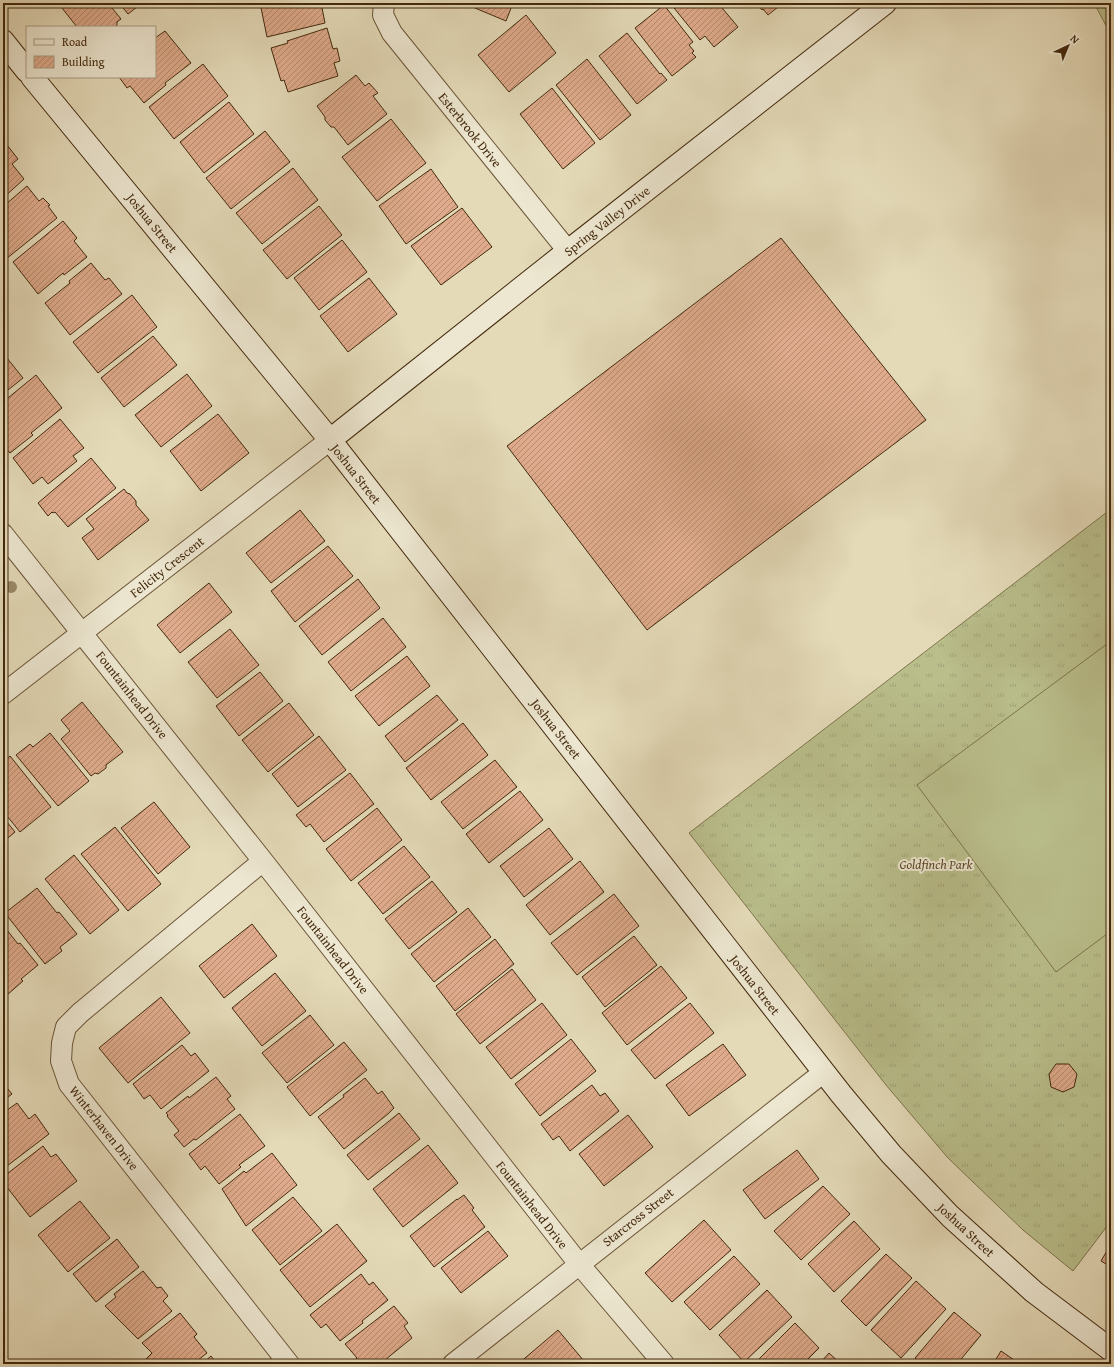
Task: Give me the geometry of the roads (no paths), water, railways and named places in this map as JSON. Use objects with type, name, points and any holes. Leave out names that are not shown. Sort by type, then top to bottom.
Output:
[{"type":"street","name":"Esterbrook Drive","points":[[384,3],[383,16],[392,33],[568,252]]},
{"type":"street","name":"Spring Valley Drive","points":[[330,440],[885,3]]},
{"type":"street","points":[[3,41],[26,70]]},
{"type":"street","name":"Joshua Street","points":[[33,78],[330,440],[824,1072],[891,1154],[950,1216],[1034,1292],[1111,1350]]},
{"type":"street","name":"Felicity Crescent","points":[[3,694],[330,440]]},
{"type":"street","name":"Fountainhead Drive","points":[[3,534],[264,861],[579,1264],[664,1364]]},
{"type":"street","name":"Winterhaven Drive","points":[[264,861],[80,1013],[66,1027],[62,1044],[61,1061],[68,1084],[289,1364]]},
{"type":"street","name":"Starcross Street","points":[[453,1364],[824,1072]]},
{"type":"park label","name":"Goldfinch Park","points":[[936,864]]}]
